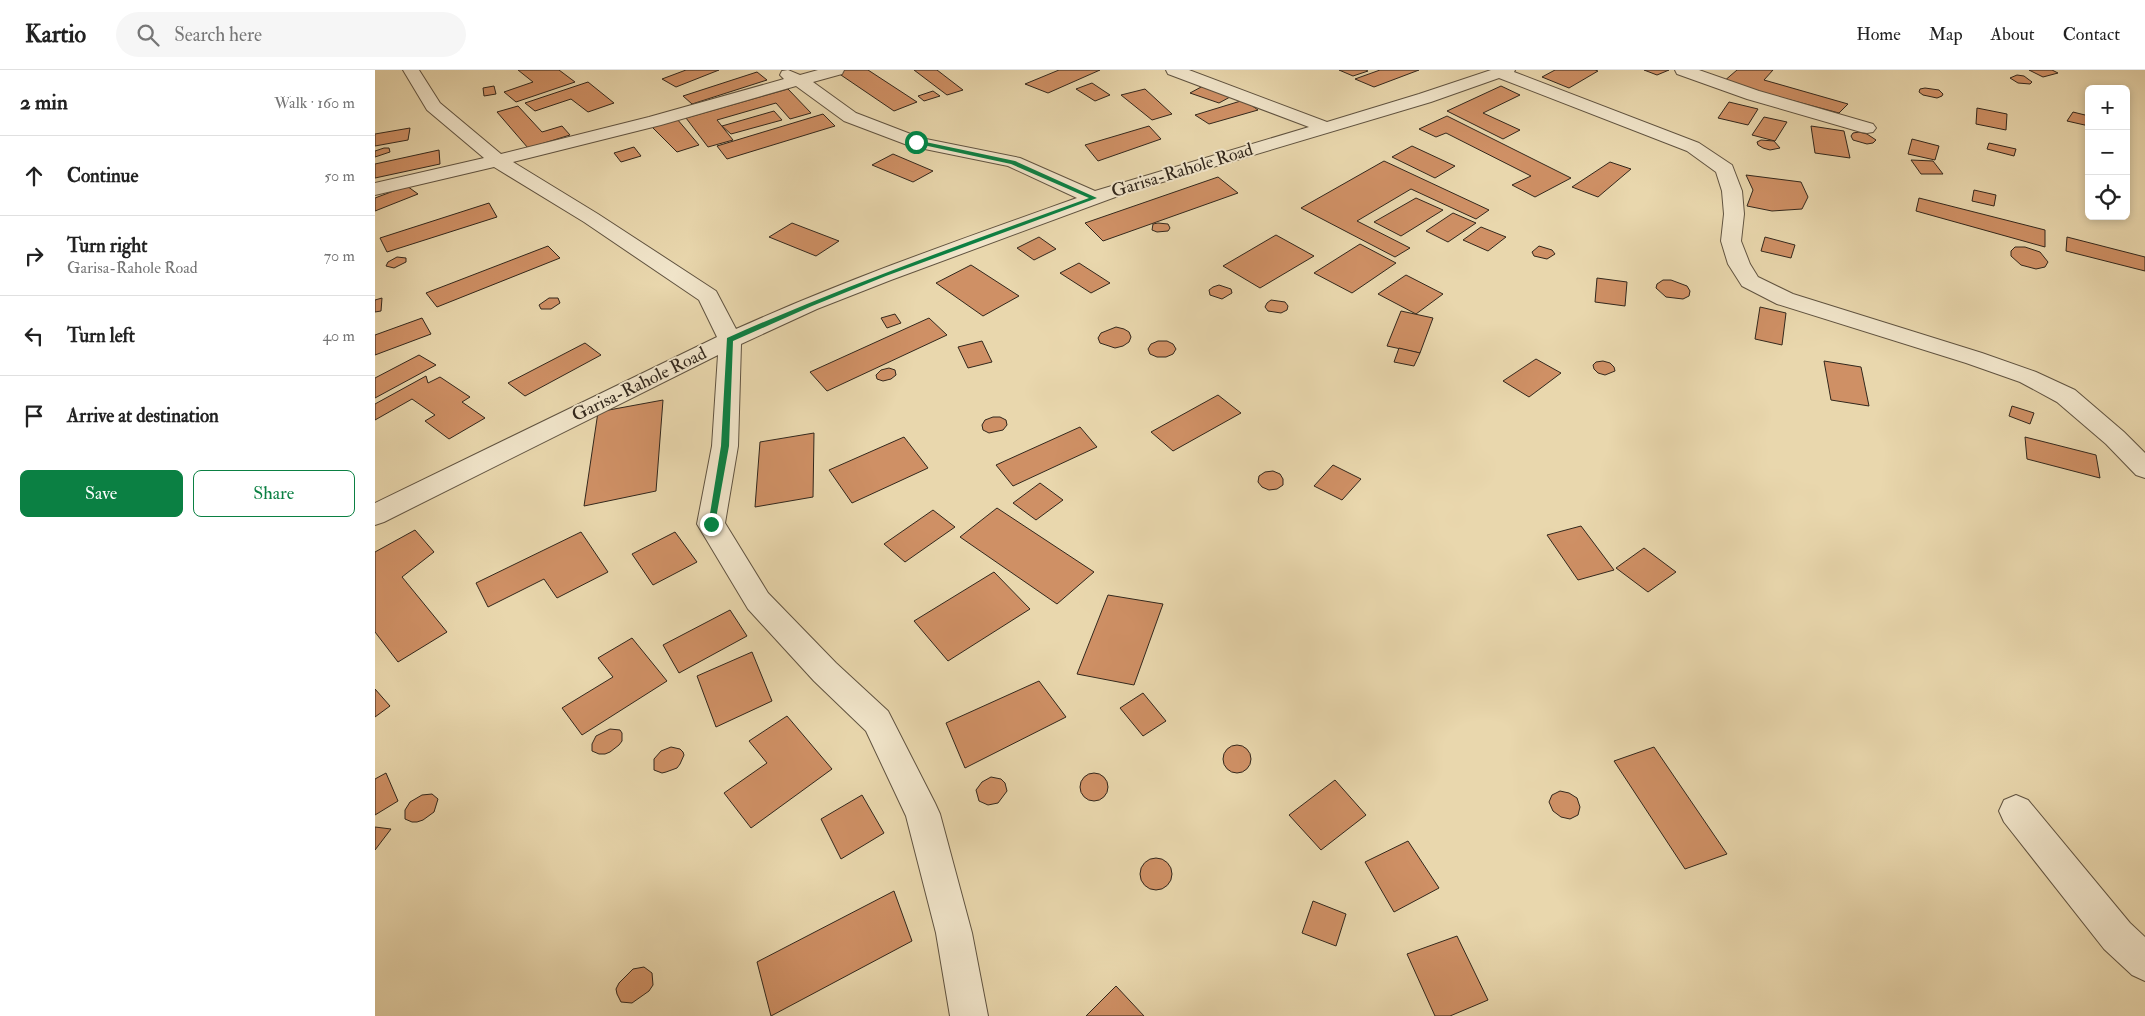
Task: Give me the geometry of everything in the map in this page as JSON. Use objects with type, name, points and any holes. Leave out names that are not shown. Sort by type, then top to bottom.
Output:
[{"type":"street","points":[[411,70],[433,106],[498,161],[591,218],[708,296],[730,340],[725,446],[711,524],[758,601],[825,672],[877,721],[923,814],[954,933],[969,1016]]},
{"type":"street","points":[[779,70],[799,81],[850,117],[916,142],[1013,162],[1095,198]]},
{"type":"street","points":[[375,189],[655,122],[836,70]]},
{"type":"street","points":[[1175,70],[1325,127]]},
{"type":"street","points":[[1683,70],[1753,95],[1867,128]]},
{"type":"street","points":[[1503,71],[1693,147],[1725,169],[1732,191],[1731,241],[1739,264],[1750,281],[1785,299],[1975,358],[2028,377],[2066,396],[2115,438],[2145,469]]},
{"type":"street","name":"Garisa-Rahole Road","points":[[375,515],[730,340],[809,304],[1095,198],[1425,98],[1503,71]]},
{"type":"street","points":[[2016,811],[2117,936],[2145,962]]},
{"type":"building","points":[[518,70],[559,70],[575,82],[516,102],[504,92],[533,82]]},
{"type":"building","points":[[686,70],[719,70],[676,87],[662,79]]},
{"type":"building","points":[[845,70],[868,70],[917,102],[894,111],[838,73]]},
{"type":"building","points":[[914,70],[937,70],[963,90],[947,95]]},
{"type":"building","points":[[1059,70],[1100,70],[1048,93],[1025,84]]},
{"type":"building","points":[[1339,70],[1366,70],[1368,71],[1353,76]]},
{"type":"building","points":[[1380,70],[1419,70],[1374,87],[1355,79]]},
{"type":"building","points":[[1555,70],[1598,71],[1569,88],[1542,77]]},
{"type":"building","points":[[1644,70],[1669,70],[1657,75]]},
{"type":"building","points":[[1737,70],[1773,70],[1764,80],[1848,104],[1839,113],[1723,82]]},
{"type":"building","points":[[2029,70],[2052,70],[2058,73],[2043,77]]},
{"type":"building","points":[[757,72],[767,80],[692,104],[683,96]]},
{"type":"building","points":[[2017,75],[2024,76],[2032,82],[2030,84],[2018,83],[2010,78]]},
{"type":"building","points":[[588,82],[614,103],[588,112],[571,99],[535,111],[525,103]]},
{"type":"building","points":[[1092,83],[1110,95],[1095,101],[1076,89]]},
{"type":"building","points":[[494,86],[496,94],[484,96],[483,88]]},
{"type":"building","points":[[1203,86],[1230,97],[1219,103],[1190,93]]},
{"type":"building","points":[[1501,86],[1520,95],[1483,113],[1520,130],[1503,139],[1447,111]]},
{"type":"building","points":[[788,89],[811,113],[790,119],[776,103],[717,120],[733,140],[708,147],[686,118]]},
{"type":"building","points":[[1145,89],[1172,114],[1152,120],[1121,95]]},
{"type":"building","points":[[1920,89],[1939,90],[1943,94],[1937,98],[1923,95],[1919,92]]},
{"type":"building","points":[[933,91],[940,96],[924,101],[918,96]]},
{"type":"building","points":[[1244,100],[1258,110],[1209,124],[1195,115]]},
{"type":"building","points":[[1729,102],[1758,109],[1748,125],[1718,118]]},
{"type":"building","points":[[518,106],[542,132],[562,126],[570,135],[528,148],[497,112]]},
{"type":"building","points":[[1977,108],[2007,114],[2006,130],[1976,124]]},
{"type":"building","points":[[774,111],[782,120],[731,134],[722,126]]},
{"type":"building","points":[[2073,112],[2085,115],[2085,125],[2067,121]]},
{"type":"building","points":[[823,114],[835,126],[727,159],[717,146]]},
{"type":"building","points":[[1447,116],[1571,178],[1535,197],[1512,185],[1531,176],[1446,133],[1436,137],[1419,129]]},
{"type":"building","points":[[1764,117],[1787,122],[1775,141],[1752,135]]},
{"type":"building","points":[[677,119],[699,145],[677,152],[652,127]]},
{"type":"building","points":[[1149,126],[1161,139],[1098,161],[1085,145]]},
{"type":"building","points":[[1811,126],[1844,131],[1850,158],[1815,153]]},
{"type":"building","points":[[410,128],[408,140],[375,146],[375,134]]},
{"type":"building","points":[[1853,133],[1867,134],[1876,140],[1873,143],[1867,144],[1853,140],[1851,136]]},
{"type":"building","points":[[1912,139],[1939,146],[1935,160],[1908,154]]},
{"type":"building","points":[[1761,140],[1774,141],[1780,148],[1770,150],[1763,148],[1757,142]]},
{"type":"building","points":[[1989,143],[2016,149],[2014,156],[1987,149]]},
{"type":"building","points":[[1412,146],[1455,166],[1435,178],[1392,157]]},
{"type":"building","points":[[634,147],[641,156],[621,162],[614,153]]},
{"type":"building","points":[[389,148],[390,152],[375,157],[375,151]]},
{"type":"building","points":[[439,150],[440,164],[375,178],[375,164]]},
{"type":"building","points":[[893,154],[933,171],[913,182],[872,165]]},
{"type":"building","points":[[1911,160],[1933,161],[1943,174],[1921,174]]},
{"type":"building","points":[[1384,161],[1489,210],[1476,219],[1411,189],[1357,221],[1410,248],[1395,257],[1301,208]]},
{"type":"building","points":[[1610,162],[1631,169],[1598,197],[1572,187]]},
{"type":"building","points":[[1746,175],[1801,182],[1808,197],[1802,209],[1772,211],[1747,206],[1753,190]]},
{"type":"building","points":[[1218,177],[1238,193],[1103,241],[1085,223]]},
{"type":"building","points":[[407,186],[418,194],[375,211],[375,198]]},
{"type":"building","points":[[1974,190],[1996,195],[1994,206],[1972,201]]},
{"type":"building","points":[[1416,198],[1443,210],[1401,236],[1374,222]]},
{"type":"building","points":[[1919,198],[2045,230],[2045,247],[1916,211]]},
{"type":"building","points":[[489,203],[497,217],[387,252],[380,238]]},
{"type":"building","points":[[1453,213],[1476,223],[1448,242],[1426,231]]},
{"type":"building","points":[[792,223],[839,241],[816,256],[769,237]]},
{"type":"building","points":[[1153,224],[1168,224],[1170,228],[1168,231],[1157,232],[1152,230]]},
{"type":"building","points":[[1481,227],[1506,237],[1488,251],[1463,240]]},
{"type":"building","points":[[1276,235],[1314,256],[1260,288],[1223,266]]},
{"type":"building","points":[[1039,237],[1056,249],[1034,260],[1017,248]]},
{"type":"building","points":[[1765,237],[1795,245],[1791,258],[1761,251]]},
{"type":"building","points":[[2067,237],[2145,257],[2145,271],[2066,251]]},
{"type":"building","points":[[1360,244],[1396,263],[1352,293],[1314,273]]},
{"type":"building","points":[[548,246],[560,258],[437,307],[426,293]]},
{"type":"building","points":[[1539,246],[1552,250],[1555,254],[1547,259],[1534,256],[1532,252]]},
{"type":"building","points":[[2015,247],[2025,247],[2040,252],[2048,262],[2045,267],[2036,269],[2021,265],[2011,256],[2011,251]]},
{"type":"building","points":[[397,257],[406,258],[406,262],[394,268],[386,266],[388,262]]},
{"type":"building","points":[[1079,263],[1110,283],[1091,293],[1060,273]]},
{"type":"building","points":[[971,265],[1019,296],[983,316],[936,283]]},
{"type":"building","points":[[1406,275],[1443,294],[1416,314],[1378,294]]},
{"type":"building","points":[[1597,278],[1627,282],[1625,306],[1595,302]]},
{"type":"building","points":[[1663,280],[1671,280],[1687,286],[1690,291],[1689,296],[1683,299],[1666,297],[1656,288],[1657,284]]},
{"type":"building","points":[[1219,285],[1231,289],[1232,293],[1222,299],[1210,295],[1209,290]]},
{"type":"building","points":[[382,298],[381,311],[375,312],[375,300]]},
{"type":"building","points":[[549,298],[558,298],[560,303],[551,309],[541,309],[539,305]]},
{"type":"building","points":[[1271,300],[1285,302],[1288,306],[1287,310],[1281,313],[1268,311],[1265,307]]},
{"type":"building","points":[[1760,307],[1786,313],[1782,345],[1755,339]]},
{"type":"building","points":[[1401,311],[1433,318],[1420,353],[1387,346]]},
{"type":"building","points":[[895,314],[901,323],[887,328],[881,318]]},
{"type":"building","points":[[422,318],[431,334],[375,355],[375,335]]},
{"type":"building","points":[[929,318],[947,335],[827,391],[810,372]]},
{"type":"building","points":[[1116,327],[1129,332],[1131,337],[1129,342],[1115,348],[1100,343],[1098,338],[1101,333]]},
{"type":"building","points":[[982,341],[992,362],[968,368],[958,347]]},
{"type":"building","points":[[1158,341],[1167,341],[1173,344],[1176,349],[1173,354],[1166,357],[1157,357],[1150,354],[1148,349],[1151,344]]},
{"type":"building","points":[[585,343],[601,355],[525,396],[508,383]]},
{"type":"building","points":[[1399,348],[1420,353],[1414,366],[1394,362]]},
{"type":"building","points":[[419,355],[436,365],[375,398],[375,378]]},
{"type":"building","points":[[1536,359],[1561,373],[1529,397],[1503,381]]},
{"type":"building","points":[[1824,361],[1861,367],[1869,406],[1831,400]]},
{"type":"building","points":[[1596,362],[1610,363],[1615,371],[1605,375],[1598,373],[1593,365]]},
{"type":"building","points":[[889,368],[895,370],[896,375],[891,379],[883,381],[877,379],[876,375],[881,370]]},
{"type":"building","points":[[426,376],[428,383],[440,377],[470,397],[462,402],[485,418],[449,439],[425,421],[435,415],[412,399],[375,420],[375,404]]},
{"type":"building","points":[[1218,395],[1241,413],[1173,451],[1151,432]]},
{"type":"building","points":[[663,400],[656,491],[584,506],[598,412]]},
{"type":"building","points":[[2012,406],[2034,413],[2030,424],[2009,416]]},
{"type":"building","points":[[1000,417],[1006,420],[1007,425],[1003,430],[989,433],[983,430],[982,425],[985,420]]},
{"type":"building","points":[[1080,427],[1097,447],[1013,486],[996,465]]},
{"type":"building","points":[[814,433],[813,497],[755,507],[760,442]]},
{"type":"building","points":[[904,437],[928,468],[852,503],[829,470]]},
{"type":"building","points":[[2025,437],[2096,455],[2100,478],[2027,459]]},
{"type":"building","points":[[1333,465],[1361,479],[1342,500],[1314,486]]},
{"type":"building","points":[[1273,471],[1280,474],[1283,479],[1283,485],[1277,489],[1269,490],[1262,487],[1258,482],[1259,476],[1265,472]]},
{"type":"building","points":[[1040,483],[1063,500],[1036,520],[1013,503]]},
{"type":"building","points":[[997,508],[1094,572],[1057,604],[960,537]]},
{"type":"building","points":[[933,510],[955,527],[905,562],[884,544]]},
{"type":"building","points":[[1581,526],[1614,570],[1578,580],[1547,535]]},
{"type":"building","points":[[415,530],[434,552],[402,577],[447,632],[398,662],[375,632],[375,552]]},
{"type":"building","points":[[581,532],[608,572],[557,598],[544,579],[488,607],[476,583]]},
{"type":"building","points":[[675,532],[697,562],[653,585],[632,554]]},
{"type":"building","points":[[1644,548],[1676,572],[1648,592],[1616,568]]},
{"type":"building","points":[[994,572],[1030,609],[948,661],[914,621]]},
{"type":"building","points":[[1108,595],[1163,604],[1134,685],[1077,674]]},
{"type":"building","points":[[730,610],[747,636],[679,673],[663,645]]},
{"type":"building","points":[[632,638],[667,681],[582,735],[562,708],[613,677],[598,658]]},
{"type":"building","points":[[752,652],[772,701],[716,727],[697,676]]},
{"type":"building","points":[[1039,681],[1066,717],[965,768],[946,723]]},
{"type":"building","points":[[375,689],[390,706],[375,717]]},
{"type":"building","points":[[1143,693],[1166,721],[1143,736],[1120,708]]},
{"type":"building","points":[[787,716],[832,769],[751,828],[724,793],[767,763],[749,741]]},
{"type":"building","points":[[610,729],[620,730],[622,733],[622,741],[619,745],[605,754],[592,751],[592,744],[596,736]]},
{"type":"building","points":[[1237,745],[1247,749],[1251,759],[1247,769],[1237,773],[1227,769],[1223,759],[1227,749]]},
{"type":"building","points":[[671,747],[680,749],[683,752],[684,755],[680,764],[677,768],[662,773],[654,770],[654,759],[661,751]]},
{"type":"building","points":[[1654,747],[1727,854],[1685,869],[1614,761]]},
{"type":"building","points":[[386,773],[398,801],[375,815],[375,779]]},
{"type":"building","points":[[1094,773],[1104,777],[1108,787],[1104,797],[1094,801],[1084,797],[1080,787],[1084,777]]},
{"type":"building","points":[[991,777],[1001,779],[1005,783],[1007,791],[998,803],[988,805],[979,801],[976,790],[982,782]]},
{"type":"building","points":[[1335,780],[1366,815],[1321,850],[1289,815]]},
{"type":"building","points":[[1560,791],[1569,793],[1577,798],[1580,807],[1578,815],[1570,819],[1561,817],[1553,811],[1549,802],[1552,795]]},
{"type":"building","points":[[432,794],[438,799],[434,812],[417,822],[405,819],[405,810],[410,802],[422,795]]},
{"type":"building","points":[[862,795],[884,833],[841,859],[821,819]]},
{"type":"building","points":[[375,827],[391,829],[375,850]]},
{"type":"building","points":[[1408,841],[1439,888],[1394,912],[1365,862]]},
{"type":"building","points":[[1156,858],[1167,863],[1172,874],[1167,885],[1156,890],[1145,885],[1140,874],[1145,863]]},
{"type":"building","points":[[894,891],[912,941],[771,1016],[757,962]]},
{"type":"building","points":[[1313,901],[1346,914],[1336,946],[1302,933]]},
{"type":"building","points":[[1457,936],[1488,1000],[1450,1016],[1435,1016],[1407,954]]},
{"type":"building","points":[[644,967],[652,973],[653,985],[649,991],[632,1003],[621,1002],[616,989],[619,983],[633,969]]},
{"type":"building","points":[[1116,986],[1144,1016],[1086,1016]]},
{"type":"route","points":[[711,524],[725,446],[730,340],[809,304],[883,275],[1095,198],[1013,162],[916,142]]}]
